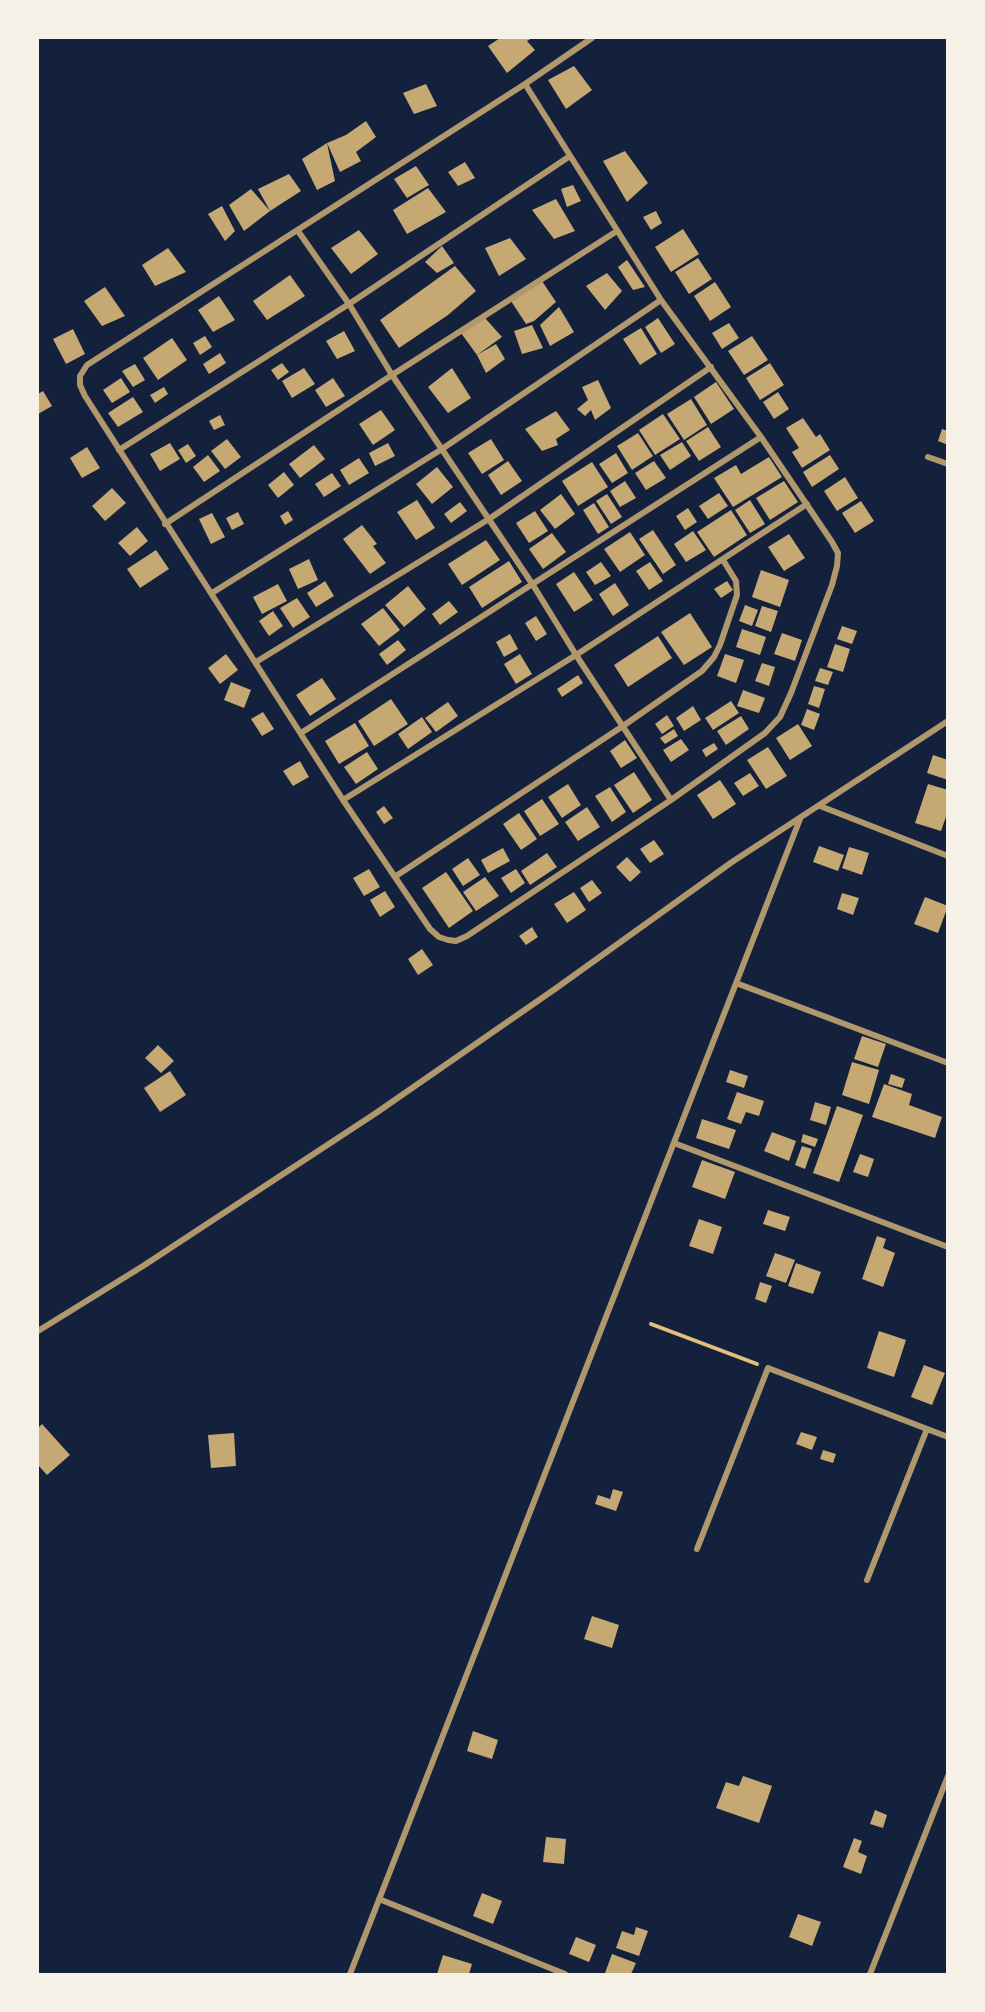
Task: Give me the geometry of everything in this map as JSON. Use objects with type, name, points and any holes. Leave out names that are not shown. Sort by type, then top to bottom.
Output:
[{"type":"street","points":[[525,84],[661,300],[761,437],[832,542],[837,553],[837,566],[832,585],[780,717],[765,733],[671,800],[467,936],[456,940],[439,937],[430,929],[343,800],[85,396],[80,385],[82,371],[87,365],[298,231],[592,38]]},
{"type":"street","points":[[119,450],[349,303],[570,156]]},
{"type":"street","points":[[298,231],[349,303],[392,375],[533,585],[671,800]]},
{"type":"street","points":[[165,524],[617,231]]},
{"type":"street","points":[[212,593],[442,449],[661,300]]},
{"type":"street","points":[[256,662],[489,519],[711,367]]},
{"type":"street","points":[[301,734],[761,437]]},
{"type":"street","points":[[928,457],[948,464]]},
{"type":"street","points":[[343,800],[576,655],[807,504]]},
{"type":"street","points":[[396,876],[702,671],[714,657],[720,645],[737,595],[736,581],[723,560]]},
{"type":"street","points":[[38,1331],[143,1266],[376,1113],[715,874],[948,721]]},
{"type":"street","points":[[819,806],[948,856]]},
{"type":"street","points":[[350,1974],[800,819]]},
{"type":"street","points":[[736,983],[948,1062]]},
{"type":"street","points":[[674,1143],[948,1247]]},
{"type":"street","points":[[697,1549],[768,1368],[948,1437]]},
{"type":"street","points":[[867,1580],[927,1429]]},
{"type":"street","points":[[870,1974],[948,1776]]},
{"type":"street","points":[[379,1899],[565,1974]]},
{"type":"path","points":[[651,1324],[768,1368]]},
{"type":"building","points":[[500,38],[532,38],[527,41],[535,50],[507,73],[488,46]]},
{"type":"building","points":[[574,66],[592,90],[566,109],[548,80]]},
{"type":"building","points":[[426,84],[437,106],[414,114],[403,93]]},
{"type":"building","points":[[366,121],[376,137],[356,152],[361,161],[340,172],[327,143],[346,135]]},
{"type":"building","points":[[327,143],[335,181],[317,190],[302,159]]},
{"type":"building","points":[[625,151],[648,183],[627,202],[603,161]]},
{"type":"building","points":[[465,162],[475,178],[458,186],[448,172]]},
{"type":"building","points":[[416,166],[429,185],[407,198],[394,179]]},
{"type":"building","points":[[289,174],[301,191],[270,211],[258,189]]},
{"type":"building","points":[[573,185],[581,201],[567,207],[561,189]]},
{"type":"building","points":[[428,188],[446,212],[407,234],[393,210]]},
{"type":"building","points":[[251,189],[270,211],[244,231],[229,205]]},
{"type":"building","points":[[556,199],[575,231],[554,239],[532,210]]},
{"type":"building","points":[[222,206],[235,231],[225,241],[208,214]]},
{"type":"building","points":[[656,211],[662,223],[651,230],[643,217]]},
{"type":"building","points":[[683,229],[699,254],[671,272],[655,247]]},
{"type":"building","points":[[359,230],[378,254],[351,274],[331,248]]},
{"type":"building","points":[[510,238],[526,259],[499,276],[485,248]]},
{"type":"building","points":[[442,246],[454,263],[437,273],[425,262]]},
{"type":"building","points":[[168,248],[186,272],[155,286],[142,265]]},
{"type":"building","points":[[698,258],[712,279],[689,294],[675,272]]},
{"type":"building","points":[[627,260],[645,287],[633,290],[618,267]]},
{"type":"building","points":[[455,266],[476,291],[448,315],[399,348],[380,320]]},
{"type":"building","points":[[607,273],[622,291],[605,310],[586,286]]},
{"type":"building","points":[[290,275],[305,296],[267,320],[253,301]]},
{"type":"building","points":[[542,281],[556,302],[534,321],[526,324],[511,301]]},
{"type":"building","points":[[715,282],[731,307],[710,321],[694,296]]},
{"type":"building","points":[[105,287],[125,316],[102,326],[84,301]]},
{"type":"building","points":[[219,296],[235,320],[213,332],[198,310]]},
{"type":"building","points":[[559,307],[574,332],[550,346],[540,325]]},
{"type":"building","points":[[485,318],[502,337],[477,355],[461,333]]},
{"type":"building","points":[[658,318],[675,344],[661,353],[645,327]]},
{"type":"building","points":[[729,323],[739,338],[722,349],[712,333]]},
{"type":"building","points":[[532,325],[543,348],[522,354],[514,331]]},
{"type":"building","points":[[641,328],[657,354],[640,365],[623,339]]},
{"type":"building","points":[[73,329],[85,354],[66,364],[53,339]]},
{"type":"building","points":[[344,331],[355,351],[337,359],[326,341]]},
{"type":"building","points":[[205,336],[212,347],[200,355],[193,343]]},
{"type":"building","points":[[752,336],[768,360],[744,375],[728,351]]},
{"type":"building","points":[[172,338],[187,360],[158,380],[143,358]]},
{"type":"building","points":[[496,344],[505,359],[486,373],[477,355]]},
{"type":"building","points":[[220,353],[226,363],[209,374],[203,364]]},
{"type":"building","points":[[282,363],[289,372],[278,380],[271,370]]},
{"type":"building","points":[[770,363],[784,385],[760,400],[746,378]]},
{"type":"building","points":[[135,364],[145,380],[133,387],[122,371]]},
{"type":"building","points":[[304,368],[315,384],[292,398],[282,381]]},
{"type":"building","points":[[452,368],[471,398],[448,413],[428,387]]},
{"type":"building","points":[[121,378],[130,392],[112,403],[103,390]]},
{"type":"building","points":[[333,378],[345,396],[326,407],[315,390]]},
{"type":"building","points":[[598,380],[611,408],[595,420],[591,410],[585,416],[577,409],[588,400],[582,387]]},
{"type":"building","points":[[716,382],[734,409],[711,424],[694,397]]},
{"type":"building","points":[[164,387],[168,394],[155,403],[150,395]]},
{"type":"building","points":[[43,391],[52,406],[38,414],[38,394]]},
{"type":"building","points":[[778,392],[789,409],[774,419],[763,402]]},
{"type":"building","points":[[133,397],[143,412],[118,427],[108,413]]},
{"type":"building","points":[[691,399],[707,425],[684,440],[667,414]]},
{"type":"building","points":[[381,410],[395,430],[373,445],[359,424]]},
{"type":"building","points":[[556,411],[570,430],[556,439],[558,445],[542,451],[525,429]]},
{"type":"building","points":[[663,414],[680,439],[655,455],[639,430]]},
{"type":"building","points":[[220,415],[225,425],[214,430],[209,421]]},
{"type":"building","points":[[803,418],[816,437],[820,434],[830,450],[802,468],[792,452],[799,448],[786,428]]},
{"type":"building","points":[[708,427],[721,447],[699,461],[686,441]]},
{"type":"building","points":[[942,429],[948,431],[948,445],[938,441]]},
{"type":"building","points":[[638,433],[653,456],[632,470],[617,446]]},
{"type":"building","points":[[227,439],[241,457],[225,469],[211,451]]},
{"type":"building","points":[[491,439],[504,460],[482,474],[468,453]]},
{"type":"building","points":[[682,442],[691,456],[670,470],[660,455]]},
{"type":"building","points":[[170,443],[180,459],[160,471],[150,454]]},
{"type":"building","points":[[388,443],[395,456],[375,466],[369,453]]},
{"type":"building","points":[[188,444],[196,456],[186,463],[178,450]]},
{"type":"building","points":[[314,445],[325,459],[300,478],[289,464]]},
{"type":"building","points":[[87,447],[100,468],[82,478],[70,458]]},
{"type":"building","points":[[616,453],[628,473],[612,483],[599,464]]},
{"type":"building","points":[[208,455],[220,471],[204,482],[193,467]]},
{"type":"building","points":[[830,455],[839,469],[812,487],[803,472]]},
{"type":"building","points":[[769,457],[782,477],[733,507],[714,478],[736,465],[741,474]]},
{"type":"building","points":[[359,458],[369,473],[349,485],[340,470]]},
{"type":"building","points":[[508,461],[522,481],[501,495],[488,475]]},
{"type":"building","points":[[654,461],[666,478],[646,490],[635,473]]},
{"type":"building","points":[[592,462],[608,487],[578,506],[562,481]]},
{"type":"building","points":[[437,467],[453,487],[432,504],[416,484]]},
{"type":"building","points":[[284,472],[294,485],[278,498],[268,485]]},
{"type":"building","points":[[332,473],[341,486],[324,497],[315,484]]},
{"type":"building","points":[[845,477],[858,498],[837,511],[824,491]]},
{"type":"building","points":[[625,481],[636,498],[620,507],[610,491]]},
{"type":"building","points":[[784,481],[798,502],[770,520],[756,498]]},
{"type":"building","points":[[112,488],[126,503],[105,521],[92,506]]},
{"type":"building","points":[[719,493],[728,506],[708,519],[699,506]]},
{"type":"building","points":[[561,494],[575,514],[555,529],[540,510]]},
{"type":"building","points":[[607,494],[622,517],[611,524],[596,501]]},
{"type":"building","points":[[417,500],[435,528],[416,540],[397,512]]},
{"type":"building","points":[[750,500],[765,524],[750,533],[735,510]]},
{"type":"building","points":[[861,501],[874,521],[855,533],[842,513]]},
{"type":"building","points":[[460,502],[467,511],[451,523],[444,514]]},
{"type":"building","points":[[594,503],[609,527],[598,534],[583,510]]},
{"type":"building","points":[[688,508],[697,522],[685,530],[676,516]]},
{"type":"building","points":[[731,510],[747,535],[714,557],[697,532]]},
{"type":"building","points":[[288,511],[293,520],[285,525],[280,516]]},
{"type":"building","points":[[535,511],[548,531],[529,543],[516,523]]},
{"type":"building","points":[[238,512],[244,524],[232,530],[226,518]]},
{"type":"building","points":[[212,513],[225,537],[211,544],[199,519]]},
{"type":"building","points":[[362,525],[377,544],[373,546],[386,563],[370,574],[343,539]]},
{"type":"building","points":[[137,527],[148,541],[130,556],[118,543]]},
{"type":"building","points":[[653,530],[676,565],[663,574],[639,539]]},
{"type":"building","points":[[693,531],[706,550],[686,562],[674,544]]},
{"type":"building","points":[[630,532],[645,555],[620,572],[604,549]]},
{"type":"building","points":[[552,533],[566,552],[543,569],[529,549]]},
{"type":"building","points":[[789,534],[805,558],[784,571],[768,547]]},
{"type":"building","points":[[486,540],[500,560],[462,585],[448,564]]},
{"type":"building","points":[[156,550],[169,569],[140,588],[127,569]]},
{"type":"building","points":[[309,559],[318,580],[298,589],[289,569]]},
{"type":"building","points":[[509,561],[522,582],[482,608],[469,587]]},
{"type":"building","points":[[601,562],[611,576],[595,585],[586,572]]},
{"type":"building","points":[[650,562],[663,581],[649,590],[636,571]]},
{"type":"building","points":[[761,570],[789,580],[780,607],[752,597]]},
{"type":"building","points":[[574,572],[593,600],[574,612],[556,584]]},
{"type":"building","points":[[325,581],[334,596],[316,607],[307,593]]},
{"type":"building","points":[[727,581],[733,590],[721,598],[714,589]]},
{"type":"building","points":[[615,583],[629,605],[613,616],[599,594]]},
{"type":"building","points":[[278,584],[287,601],[262,614],[253,597]]},
{"type":"building","points":[[408,586],[426,609],[404,627],[385,605]]},
{"type":"building","points":[[297,598],[310,617],[293,628],[280,608]]},
{"type":"building","points":[[449,601],[458,612],[440,625],[432,614]]},
{"type":"building","points":[[745,605],[758,610],[752,626],[739,621]]},
{"type":"building","points":[[762,606],[778,611],[771,632],[755,626]]},
{"type":"building","points":[[383,608],[400,630],[379,646],[361,624]]},
{"type":"building","points":[[273,611],[283,626],[269,636],[259,621]]},
{"type":"building","points":[[690,613],[712,647],[684,665],[661,632]]},
{"type":"building","points":[[536,616],[547,634],[536,641],[525,623]]},
{"type":"building","points":[[842,626],[857,631],[852,644],[837,639]]},
{"type":"building","points":[[742,629],[766,637],[760,655],[736,647]]},
{"type":"building","points":[[782,633],[802,640],[795,661],[774,654]]},
{"type":"building","points":[[510,634],[518,649],[504,657],[496,642]]},
{"type":"building","points":[[658,636],[672,658],[628,687],[614,665]]},
{"type":"building","points":[[398,640],[406,650],[387,665],[379,654]]},
{"type":"building","points":[[835,644],[850,649],[843,672],[827,667]]},
{"type":"building","points":[[226,654],[238,670],[220,684],[208,668]]},
{"type":"building","points":[[520,654],[532,674],[516,684],[504,664]]},
{"type":"building","points":[[725,654],[744,660],[736,683],[717,676]]},
{"type":"building","points":[[762,663],[775,667],[769,686],[755,681]]},
{"type":"building","points":[[820,668],[833,672],[828,685],[815,681]]},
{"type":"building","points":[[578,675],[583,683],[562,697],[557,689]]},
{"type":"building","points":[[322,678],[336,699],[310,716],[296,695]]},
{"type":"building","points":[[231,682],[251,690],[244,708],[224,700]]},
{"type":"building","points":[[814,686],[825,689],[819,708],[808,704]]},
{"type":"building","points":[[743,690],[765,698],[759,713],[737,706]]},
{"type":"building","points":[[391,699],[408,724],[374,746],[358,721]]},
{"type":"building","points":[[731,701],[739,713],[713,730],[705,718]]},
{"type":"building","points":[[448,702],[458,716],[436,732],[425,718]]},
{"type":"building","points":[[693,706],[701,720],[684,731],[676,718]]},
{"type":"building","points":[[807,709],[820,714],[814,730],[801,725]]},
{"type":"building","points":[[263,712],[274,729],[262,736],[251,719]]},
{"type":"building","points":[[667,715],[674,726],[662,734],[655,724]]},
{"type":"building","points":[[741,716],[749,729],[726,745],[717,731]]},
{"type":"building","points":[[422,717],[432,732],[408,749],[398,734]]},
{"type":"building","points":[[355,723],[369,746],[339,764],[325,741]]},
{"type":"building","points":[[798,724],[812,746],[790,760],[776,738]]},
{"type":"building","points":[[674,729],[678,736],[665,744],[660,738]]},
{"type":"building","points":[[681,739],[689,750],[671,762],[663,750]]},
{"type":"building","points":[[625,740],[637,758],[621,768],[610,751]]},
{"type":"building","points":[[714,743],[718,749],[706,757],[702,750]]},
{"type":"building","points":[[768,747],[787,776],[766,789],[747,760]]},
{"type":"building","points":[[367,752],[378,769],[356,784],[344,767]]},
{"type":"building","points":[[933,755],[948,760],[948,780],[927,773]]},
{"type":"building","points":[[300,761],[309,777],[293,786],[283,771]]},
{"type":"building","points":[[634,772],[652,800],[633,813],[614,785]]},
{"type":"building","points":[[750,773],[759,786],[743,796],[734,783]]},
{"type":"building","points":[[720,780],[736,804],[713,819],[697,795]]},
{"type":"building","points":[[568,784],[581,805],[562,818],[548,797]]},
{"type":"building","points":[[928,784],[948,790],[948,811],[941,831],[915,823]]},
{"type":"building","points":[[610,787],[626,812],[612,822],[595,796]]},
{"type":"building","points":[[542,799],[559,824],[540,836],[524,811]]},
{"type":"building","points":[[384,806],[393,818],[384,824],[376,812]]},
{"type":"building","points":[[587,807],[600,827],[578,841],[565,822]]},
{"type":"building","points":[[519,813],[537,839],[521,850],[503,824]]},
{"type":"building","points":[[654,840],[664,854],[650,863],[640,849]]},
{"type":"building","points":[[819,846],[844,855],[838,871],[813,862]]},
{"type":"building","points":[[849,847],[869,853],[862,875],[842,868]]},
{"type":"building","points":[[503,848],[510,861],[488,873],[481,860]]},
{"type":"building","points":[[547,853],[557,867],[530,885],[521,871]]},
{"type":"building","points":[[627,857],[641,872],[630,882],[616,867]]},
{"type":"building","points":[[468,858],[480,875],[463,886],[452,869]]},
{"type":"building","points":[[369,869],[380,887],[364,896],[353,878]]},
{"type":"building","points":[[516,869],[525,883],[511,893],[501,878]]},
{"type":"building","points":[[446,872],[473,911],[449,928],[422,888]]},
{"type":"building","points":[[485,877],[499,896],[476,911],[463,892]]},
{"type":"building","points":[[592,880],[602,893],[589,902],[580,888]]},
{"type":"building","points":[[385,891],[395,907],[380,917],[370,900]]},
{"type":"building","points":[[574,892],[586,910],[567,923],[554,904]]},
{"type":"building","points":[[842,893],[859,898],[853,915],[837,909]]},
{"type":"building","points":[[925,897],[948,906],[938,933],[914,924]]},
{"type":"building","points":[[532,927],[538,937],[526,945],[519,936]]},
{"type":"building","points":[[422,949],[433,965],[418,975],[408,959]]},
{"type":"building","points":[[862,1036],[886,1044],[878,1067],[854,1059]]},
{"type":"building","points":[[158,1045],[174,1061],[161,1073],[145,1058]]},
{"type":"building","points":[[852,1062],[879,1070],[869,1104],[842,1095]]},
{"type":"building","points":[[730,1070],[748,1076],[744,1088],[726,1082]]},
{"type":"building","points":[[170,1071],[186,1095],[160,1112],[144,1088]]},
{"type":"building","points":[[891,1074],[905,1079],[902,1088],[888,1084]]},
{"type":"building","points":[[884,1084],[912,1094],[909,1105],[942,1117],[935,1138],[872,1117]]},
{"type":"building","points":[[737,1092],[764,1101],[759,1116],[746,1112],[741,1124],[727,1119]]},
{"type":"building","points":[[815,1102],[831,1107],[826,1125],[810,1120]]},
{"type":"building","points":[[837,1106],[863,1115],[839,1182],[813,1173]]},
{"type":"building","points":[[702,1119],[736,1130],[729,1149],[696,1138]]},
{"type":"building","points":[[772,1132],[796,1141],[789,1161],[764,1151]]},
{"type":"building","points":[[803,1134],[818,1139],[815,1147],[801,1142]]},
{"type":"building","points":[[802,1146],[812,1149],[805,1169],[795,1165]]},
{"type":"building","points":[[860,1154],[874,1159],[868,1177],[853,1172]]},
{"type":"building","points":[[702,1160],[735,1172],[725,1199],[692,1187]]},
{"type":"building","points":[[768,1210],[790,1217],[785,1231],[763,1224]]},
{"type":"building","points":[[699,1219],[722,1227],[713,1254],[689,1246]]},
{"type":"building","points":[[877,1236],[886,1239],[883,1248],[895,1253],[883,1287],[862,1279]]},
{"type":"building","points":[[775,1253],[795,1260],[786,1283],[766,1276]]},
{"type":"building","points":[[796,1263],[821,1272],[813,1294],[788,1286]]},
{"type":"building","points":[[760,1282],[772,1286],[766,1303],[755,1299]]},
{"type":"building","points":[[879,1331],[906,1340],[894,1377],[867,1368]]},
{"type":"building","points":[[924,1365],[945,1373],[932,1405],[911,1397]]},
{"type":"building","points":[[42,1424],[70,1455],[47,1475],[38,1465],[38,1428]]},
{"type":"building","points":[[801,1432],[817,1437],[812,1450],[796,1444]]},
{"type":"building","points":[[234,1433],[236,1466],[211,1468],[208,1435]]},
{"type":"building","points":[[823,1450],[836,1454],[833,1463],[820,1459]]},
{"type":"building","points":[[613,1489],[623,1492],[616,1511],[595,1504],[598,1495],[610,1499]]},
{"type":"building","points":[[592,1616],[619,1625],[612,1648],[584,1639]]},
{"type":"building","points":[[473,1731],[498,1740],[492,1759],[467,1751]]},
{"type":"building","points":[[743,1776],[772,1786],[759,1823],[716,1808],[726,1782],[739,1786]]},
{"type":"building","points":[[875,1810],[887,1815],[883,1828],[870,1824]]},
{"type":"building","points":[[546,1837],[566,1839],[564,1864],[543,1862]]},
{"type":"building","points":[[854,1838],[862,1841],[858,1852],[867,1856],[861,1874],[843,1867]]},
{"type":"building","points":[[482,1893],[502,1901],[493,1924],[473,1916]]},
{"type":"building","points":[[798,1914],[821,1922],[812,1946],[789,1937]]},
{"type":"building","points":[[636,1927],[648,1931],[639,1956],[616,1948],[622,1931],[634,1935]]},
{"type":"building","points":[[576,1937],[596,1945],[589,1962],[569,1954]]},
{"type":"building","points":[[612,1954],[636,1963],[631,1974],[605,1973]]},
{"type":"building","points":[[443,1955],[472,1964],[469,1974],[437,1974]]}]
